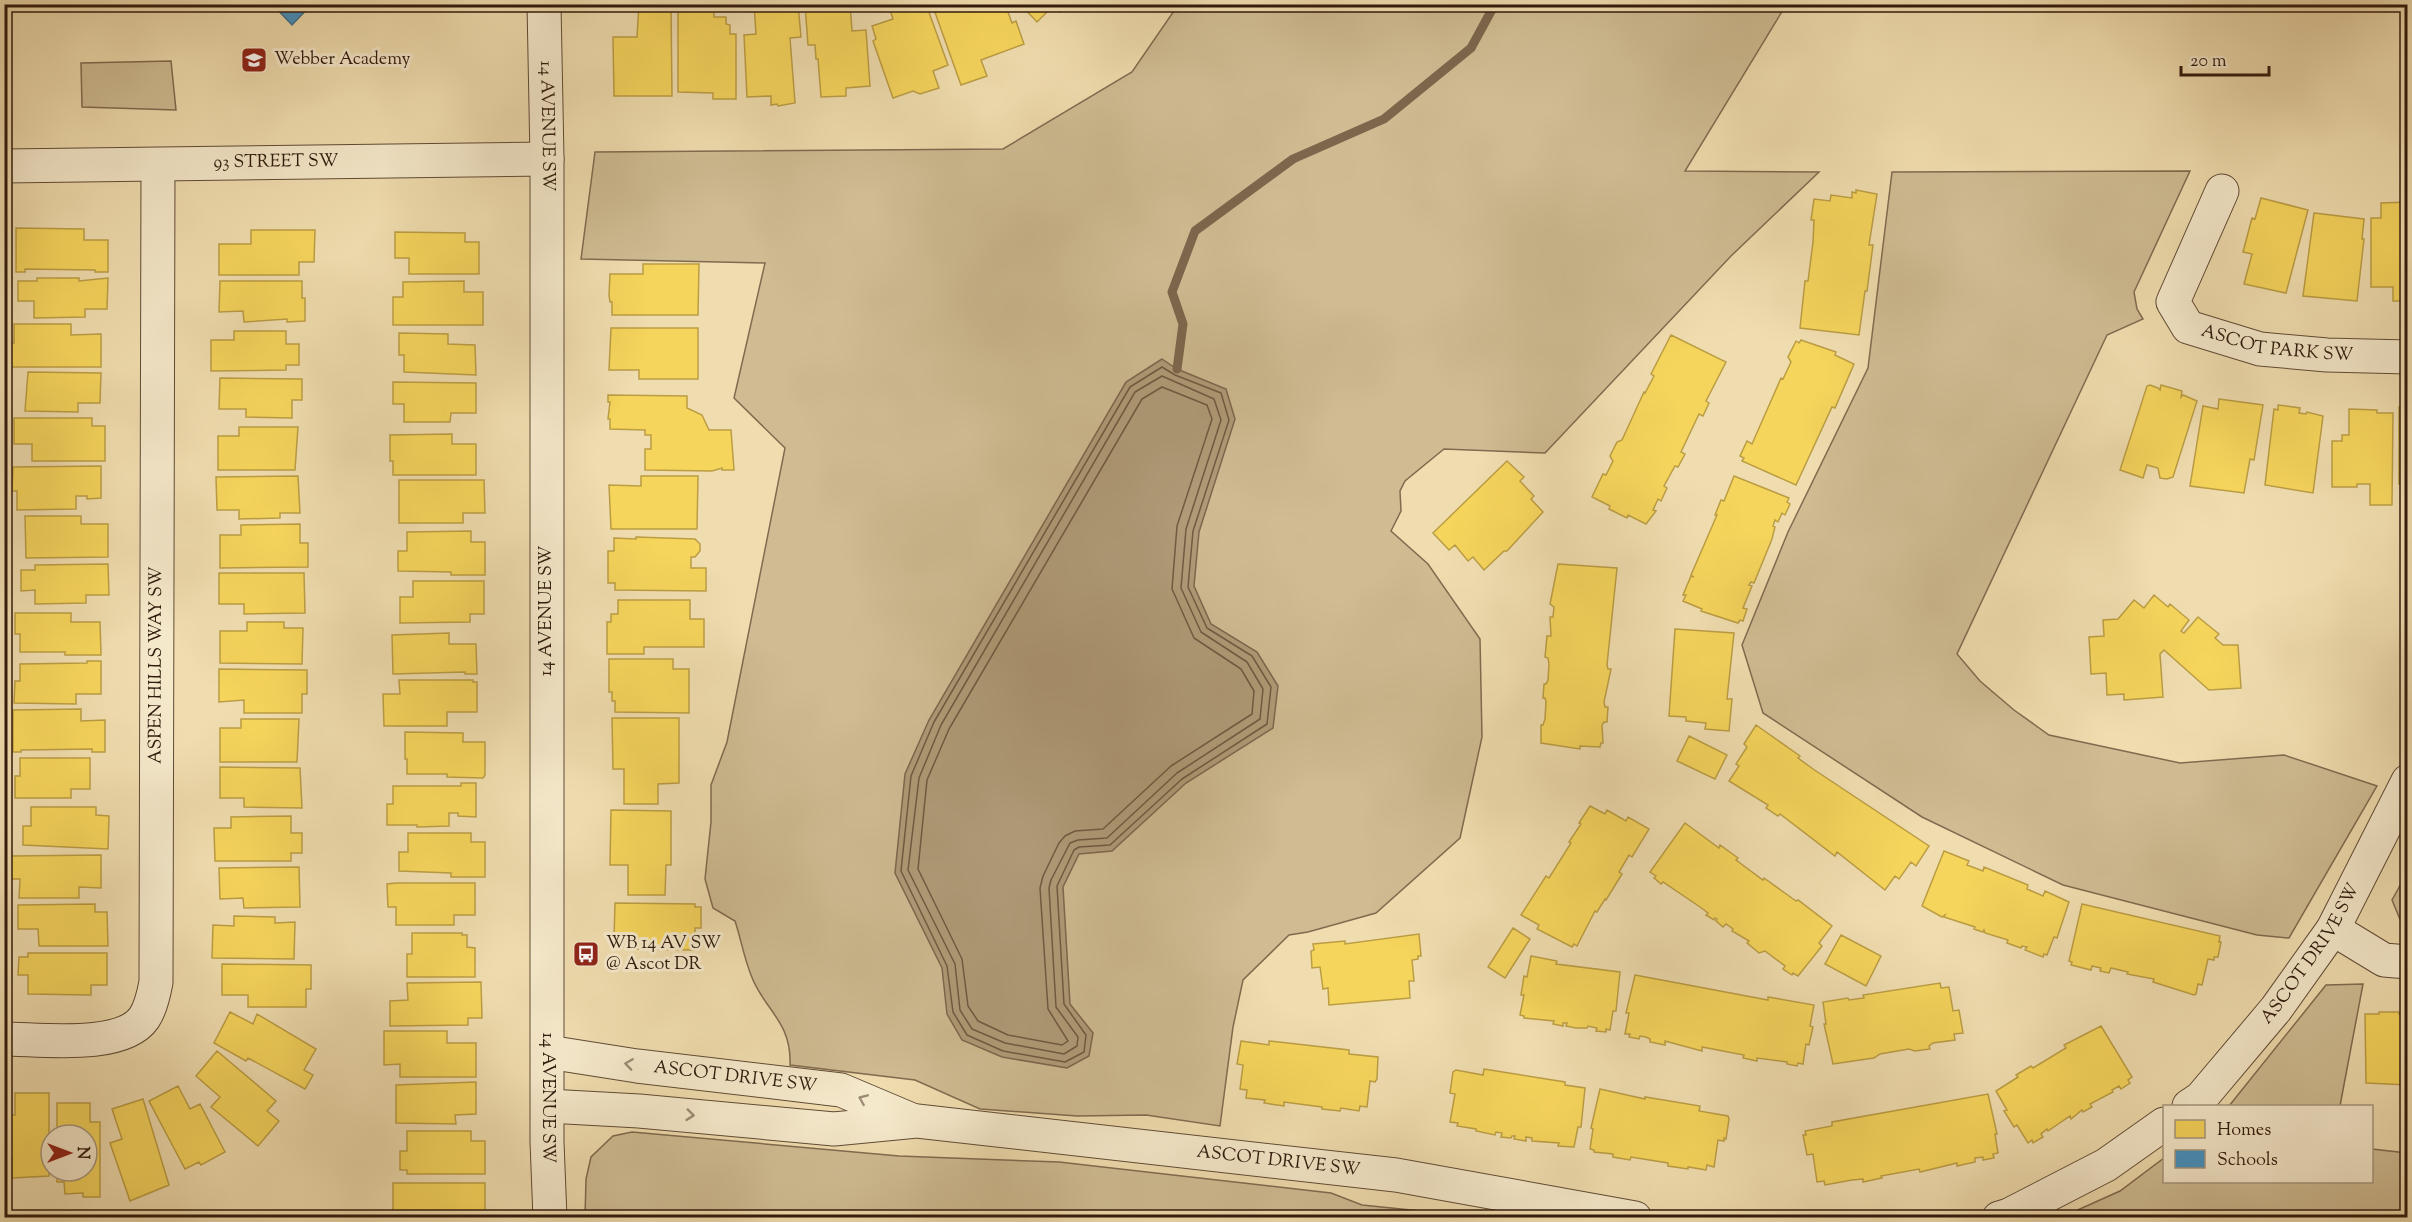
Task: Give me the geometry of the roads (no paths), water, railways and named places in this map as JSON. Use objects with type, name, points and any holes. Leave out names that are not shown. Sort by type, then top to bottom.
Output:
[{"type":"street","name":"14 AVENUE SW","points":[[544,4],[547,159],[550,1218]]},
{"type":"street","name":"93 STREET SW","points":[[4,166],[158,166],[547,159]]},
{"type":"street","name":"ASPEN HILLS WAY SW","points":[[4,1039],[87,1040],[119,1035],[130,1030],[144,1018],[156,982],[158,166]]},
{"type":"street","name":"ASCOT PARK SW","points":[[2222,191],[2173,302],[2188,327],[2260,349],[2408,357]]},
{"type":"street","name":"ASCOT DRIVE SW","points":[[2192,1105],[2201,1098],[2276,1009],[2332,929],[2408,781]]},
{"type":"street","points":[[2332,929],[2384,960],[2408,963]]},
{"type":"street","name":"ASCOT DRIVE SW","points":[[548,1052],[637,1066],[841,1090],[917,1121]]},
{"type":"street","name":"ASCOT DRIVE SW","points":[[548,1106],[639,1111],[834,1130],[917,1121],[1396,1175],[1635,1218]]},
{"type":"street","points":[[2000,1218],[2106,1166],[2163,1125]]},
{"type":"water","points":[[1162,359],[1177,369],[1226,389],[1235,419],[1199,532],[1194,586],[1211,624],[1257,652],[1278,686],[1273,728],[1186,783],[1112,851],[1079,854],[1063,887],[1070,1004],[1093,1033],[1089,1056],[1067,1068],[1002,1057],[962,1040],[947,1014],[942,968],[895,873],[905,774],[929,720],[1126,382]]},
{"type":"waterway","points":[[1177,369],[1183,324],[1172,292],[1195,231],[1293,159],[1384,119],[1471,48],[1495,4]]},
{"type":"place","name":"Webber Academy","points":[[254,60]]},
{"type":"place","name":"WB 14 AV SW @ Ascot DR","points":[[586,954]]}]
